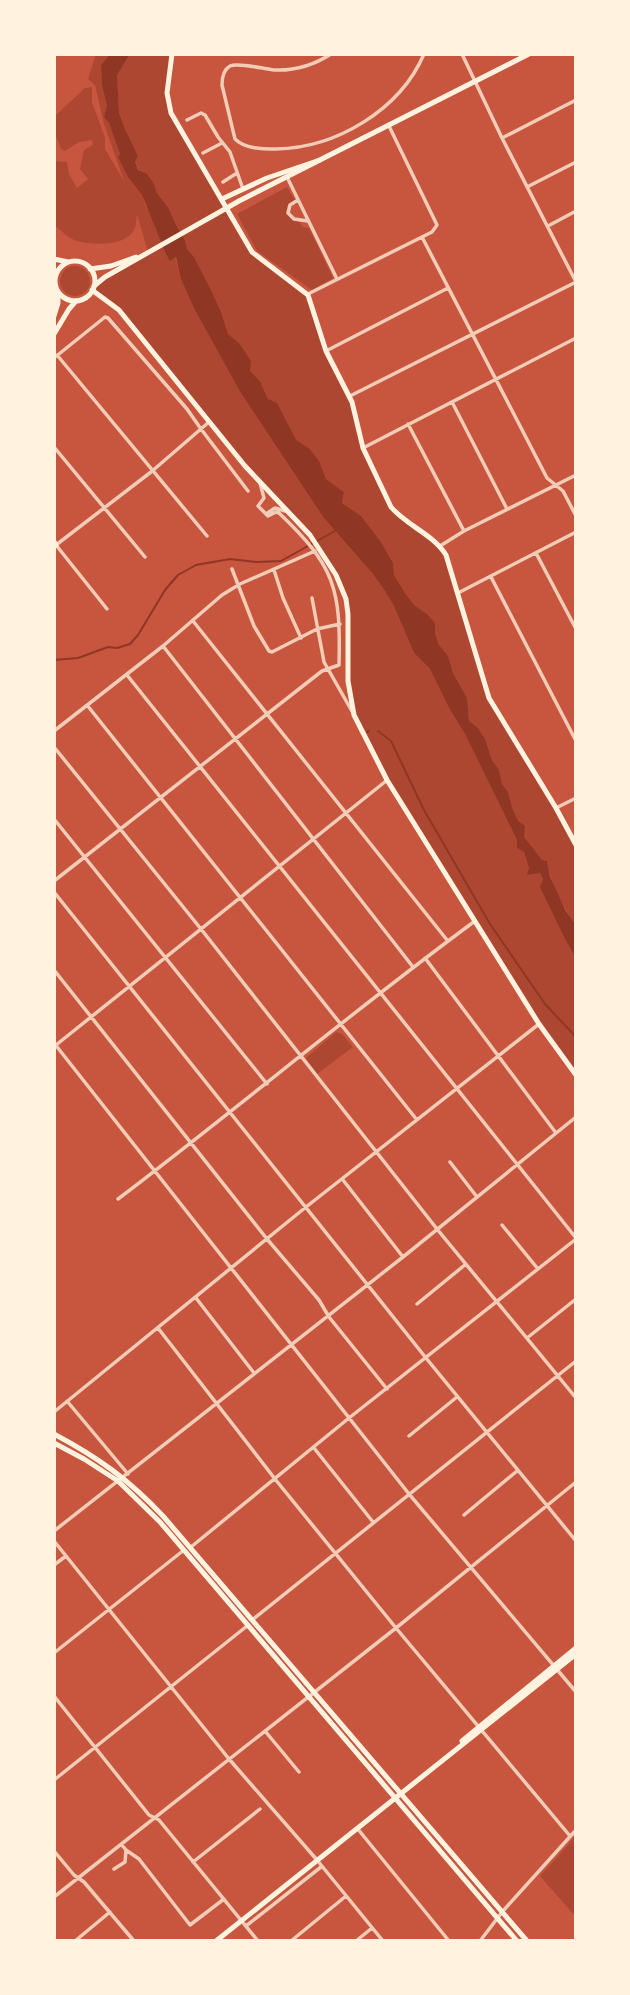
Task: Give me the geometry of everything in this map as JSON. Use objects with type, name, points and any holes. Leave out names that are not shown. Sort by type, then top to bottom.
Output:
[{"type":"main road","points":[[173,54],[167,93],[171,113],[255,256],[308,295],[326,351],[350,396],[363,448],[394,511],[440,546],[446,555],[489,698],[576,845]]},
{"type":"main road","points":[[54,334],[76,301],[86,297],[105,277],[239,201],[529,54]]},
{"type":"main road","points":[[222,199],[267,178],[320,160]]},
{"type":"main road","points":[[90,269],[111,266],[148,252]]},
{"type":"main road","points":[[54,259],[78,261],[90,269],[94,279],[93,288]]},
{"type":"main road","points":[[54,316],[58,303],[55,282],[60,268],[68,262]]},
{"type":"main road","points":[[93,288],[119,310],[209,422],[290,513],[336,575],[346,599],[349,623],[348,681],[354,715],[387,780],[539,1024],[576,1075]]},
{"type":"main road","points":[[58,292],[76,301]]},
{"type":"main road","points":[[54,1434],[87,1452],[138,1490],[191,1547],[527,1941]]},
{"type":"main road","points":[[54,1443],[123,1477],[517,1941]]},
{"type":"main road","points":[[216,1941],[243,1924],[576,1648]]},
{"type":"main road","points":[[556,1667],[576,1654]]},
{"type":"street","points":[[331,54],[295,69],[274,70],[236,65],[228,68],[222,76],[222,85],[235,139],[243,145],[269,149],[298,148],[348,130],[397,96],[410,80],[424,54]]},
{"type":"street","points":[[350,396],[576,282],[474,82],[463,54]]},
{"type":"street","points":[[502,138],[576,100]]},
{"type":"street","points":[[187,120],[203,113],[230,152],[243,189]]},
{"type":"street","points":[[308,295],[432,232],[437,225],[388,125]]},
{"type":"street","points":[[203,153],[222,142]]},
{"type":"street","points":[[527,187],[576,162]]},
{"type":"street","points":[[223,181],[237,173]]},
{"type":"street","points":[[287,177],[337,279]]},
{"type":"street","points":[[298,200],[290,205],[288,213],[294,219],[308,221]]},
{"type":"street","points":[[548,226],[576,211]]},
{"type":"street","points":[[422,237],[547,478],[563,491],[576,516]]},
{"type":"street","points":[[570,271],[576,268]]},
{"type":"street","points":[[326,351],[449,287]]},
{"type":"street","points":[[207,536],[56,357],[105,317],[111,320],[180,399],[248,491]]},
{"type":"street","points":[[363,448],[576,338]]},
{"type":"street","points":[[452,402],[507,509]]},
{"type":"street","points":[[107,608],[55,544],[151,472],[209,422]]},
{"type":"street","points":[[408,425],[464,531]]},
{"type":"street","points":[[54,447],[145,557]]},
{"type":"street","points":[[440,546],[464,531],[576,475]]},
{"type":"street","points":[[259,481],[264,498],[258,506],[270,516],[279,513],[307,536]]},
{"type":"street","points":[[265,514],[275,508],[290,513]]},
{"type":"street","points":[[458,593],[576,532]]},
{"type":"street","points":[[54,731],[163,646],[222,594],[315,549],[337,595],[340,665],[322,671],[54,881]]},
{"type":"street","points":[[536,553],[576,629]]},
{"type":"street","points":[[232,569],[254,626],[269,651],[272,652],[317,629],[340,624]]},
{"type":"street","points":[[274,570],[300,638]]},
{"type":"street","points":[[491,577],[576,741]]},
{"type":"street","points":[[312,598],[324,662],[354,715]]},
{"type":"street","points":[[193,621],[447,941]]},
{"type":"street","points":[[163,646],[413,967]]},
{"type":"street","points":[[127,675],[576,1238],[191,1547]]},
{"type":"street","points":[[87,705],[417,1121]]},
{"type":"street","points":[[54,747],[437,1229],[576,1398]]},
{"type":"street","points":[[387,780],[131,987],[55,1044],[409,1494],[576,1692]]},
{"type":"street","points":[[556,808],[576,798]]},
{"type":"street","points":[[54,819],[267,1084]]},
{"type":"street","points":[[54,892],[457,1397],[576,1541]]},
{"type":"street","points":[[118,1199],[475,921]]},
{"type":"street","points":[[425,958],[555,1133]]},
{"type":"street","points":[[54,970],[267,1239],[319,1300],[387,1389]]},
{"type":"street","points":[[54,1412],[306,1207],[539,1024]]},
{"type":"street","points":[[54,1531],[403,1257],[576,1117]]},
{"type":"street","points":[[450,1162],[477,1196]]},
{"type":"street","points":[[343,1180],[403,1257]]},
{"type":"street","points":[[502,1225],[538,1269]]},
{"type":"street","points":[[417,1304],[466,1264]]},
{"type":"street","points":[[196,1298],[254,1373]]},
{"type":"street","points":[[527,1338],[576,1299]]},
{"type":"street","points":[[158,1328],[275,1479],[570,1836]]},
{"type":"street","points":[[54,1780],[335,1552],[576,1362]]},
{"type":"street","points":[[409,1436],[457,1397]]},
{"type":"street","points":[[67,1401],[123,1477]]},
{"type":"street","points":[[314,1448],[373,1522]]},
{"type":"street","points":[[464,1515],[517,1471]]},
{"type":"street","points":[[54,1897],[396,1628],[576,1482]]},
{"type":"street","points":[[54,1541],[229,1759],[383,1941]]},
{"type":"street","points":[[54,1653],[184,1550]]},
{"type":"street","points":[[54,1565],[66,1556]]},
{"type":"street","points":[[54,1696],[149,1815],[159,1820],[258,1941]]},
{"type":"street","points":[[265,1731],[299,1772]]},
{"type":"street","points":[[193,1862],[260,1809]]},
{"type":"street","points":[[357,1828],[449,1941]]},
{"type":"street","points":[[480,1941],[576,1830]]},
{"type":"street","points":[[121,1844],[139,1859],[190,1925],[224,1899]]},
{"type":"street","points":[[114,1870],[125,1862],[126,1850]]},
{"type":"street","points":[[54,1851],[110,1912],[130,1940]]},
{"type":"street","points":[[243,1924],[322,1867]]},
{"type":"street","points":[[291,1941],[346,1896]]},
{"type":"street","points":[[75,1941],[110,1912]]},
{"type":"street","points":[[356,1941],[372,1928]]},
{"type":"shaded area","points":[[96,54],[110,54],[101,65],[102,85],[109,123],[128,177],[142,195],[175,257],[181,279],[324,518],[385,591],[414,653],[430,669],[465,734],[517,840],[517,848],[524,852],[529,868],[528,875],[540,872],[543,879],[541,887],[576,958],[576,1075],[539,1024],[387,780],[354,715],[350,696],[348,614],[341,586],[310,535],[245,466],[119,310],[92,290],[94,286],[148,252],[137,214],[133,232],[113,243],[77,241],[54,225],[55,161],[67,162],[69,174],[77,188],[88,179],[80,169],[84,150],[93,145],[92,140],[79,142],[65,151],[61,149],[54,131],[55,116],[85,88],[92,87],[92,102],[105,138],[105,149],[124,181],[104,124],[95,85],[88,79]]},
{"type":"shaded area","points":[[110,54],[130,54],[117,75],[119,113],[138,156],[135,162],[138,170],[147,174],[169,209],[187,249],[212,292],[228,334],[239,343],[251,361],[250,371],[260,381],[268,399],[277,403],[296,440],[310,449],[319,461],[326,479],[344,492],[342,503],[361,516],[381,542],[393,563],[394,575],[405,593],[414,605],[435,623],[439,645],[448,656],[453,673],[467,698],[469,721],[485,739],[492,760],[499,770],[502,784],[508,792],[512,808],[518,821],[525,826],[524,837],[542,860],[547,861],[550,877],[565,910],[576,925],[576,958],[540,887],[543,879],[540,873],[527,875],[529,868],[524,852],[517,848],[517,840],[465,734],[430,669],[414,653],[394,606],[373,574],[324,518],[241,393],[195,310],[181,279],[176,257],[170,261],[166,254],[142,195],[128,177],[118,157],[120,154],[109,123],[104,117],[107,106],[101,65]]},
{"type":"shaded area","points":[[130,54],[172,54],[168,105],[252,252],[305,291],[326,351],[350,396],[363,448],[391,507],[435,542],[446,555],[489,698],[576,845],[576,925],[558,895],[547,861],[542,860],[524,837],[485,739],[469,721],[467,698],[453,673],[448,656],[439,645],[435,623],[414,605],[405,593],[394,575],[393,563],[381,542],[361,516],[342,503],[344,492],[326,479],[319,461],[310,449],[296,441],[268,399],[260,381],[250,371],[239,343],[228,334],[212,292],[187,249],[169,209],[154,184],[139,170],[135,162],[138,156],[119,113],[117,75]]},
{"type":"shaded area","points":[[287,187],[295,200],[288,204],[286,213],[303,227],[309,228],[333,278],[312,290],[257,251],[237,214]]},
{"type":"shaded area","points":[[75,266],[81,267],[89,275],[89,287],[81,295],[75,296],[69,295],[61,287],[60,281],[61,275],[69,267]]},
{"type":"shaded area","points":[[336,1032],[342,1034],[353,1047],[317,1074],[306,1058]]},
{"type":"shaded area","points":[[576,1836],[576,1917],[540,1876]]},
{"type":"waterway","points":[[54,660],[78,658],[108,647],[117,648],[130,644],[165,590],[178,575],[196,565],[230,559],[281,561],[335,531]]},
{"type":"waterway","points":[[378,731],[391,741],[424,810],[490,924],[545,1004],[576,1037]]}]
